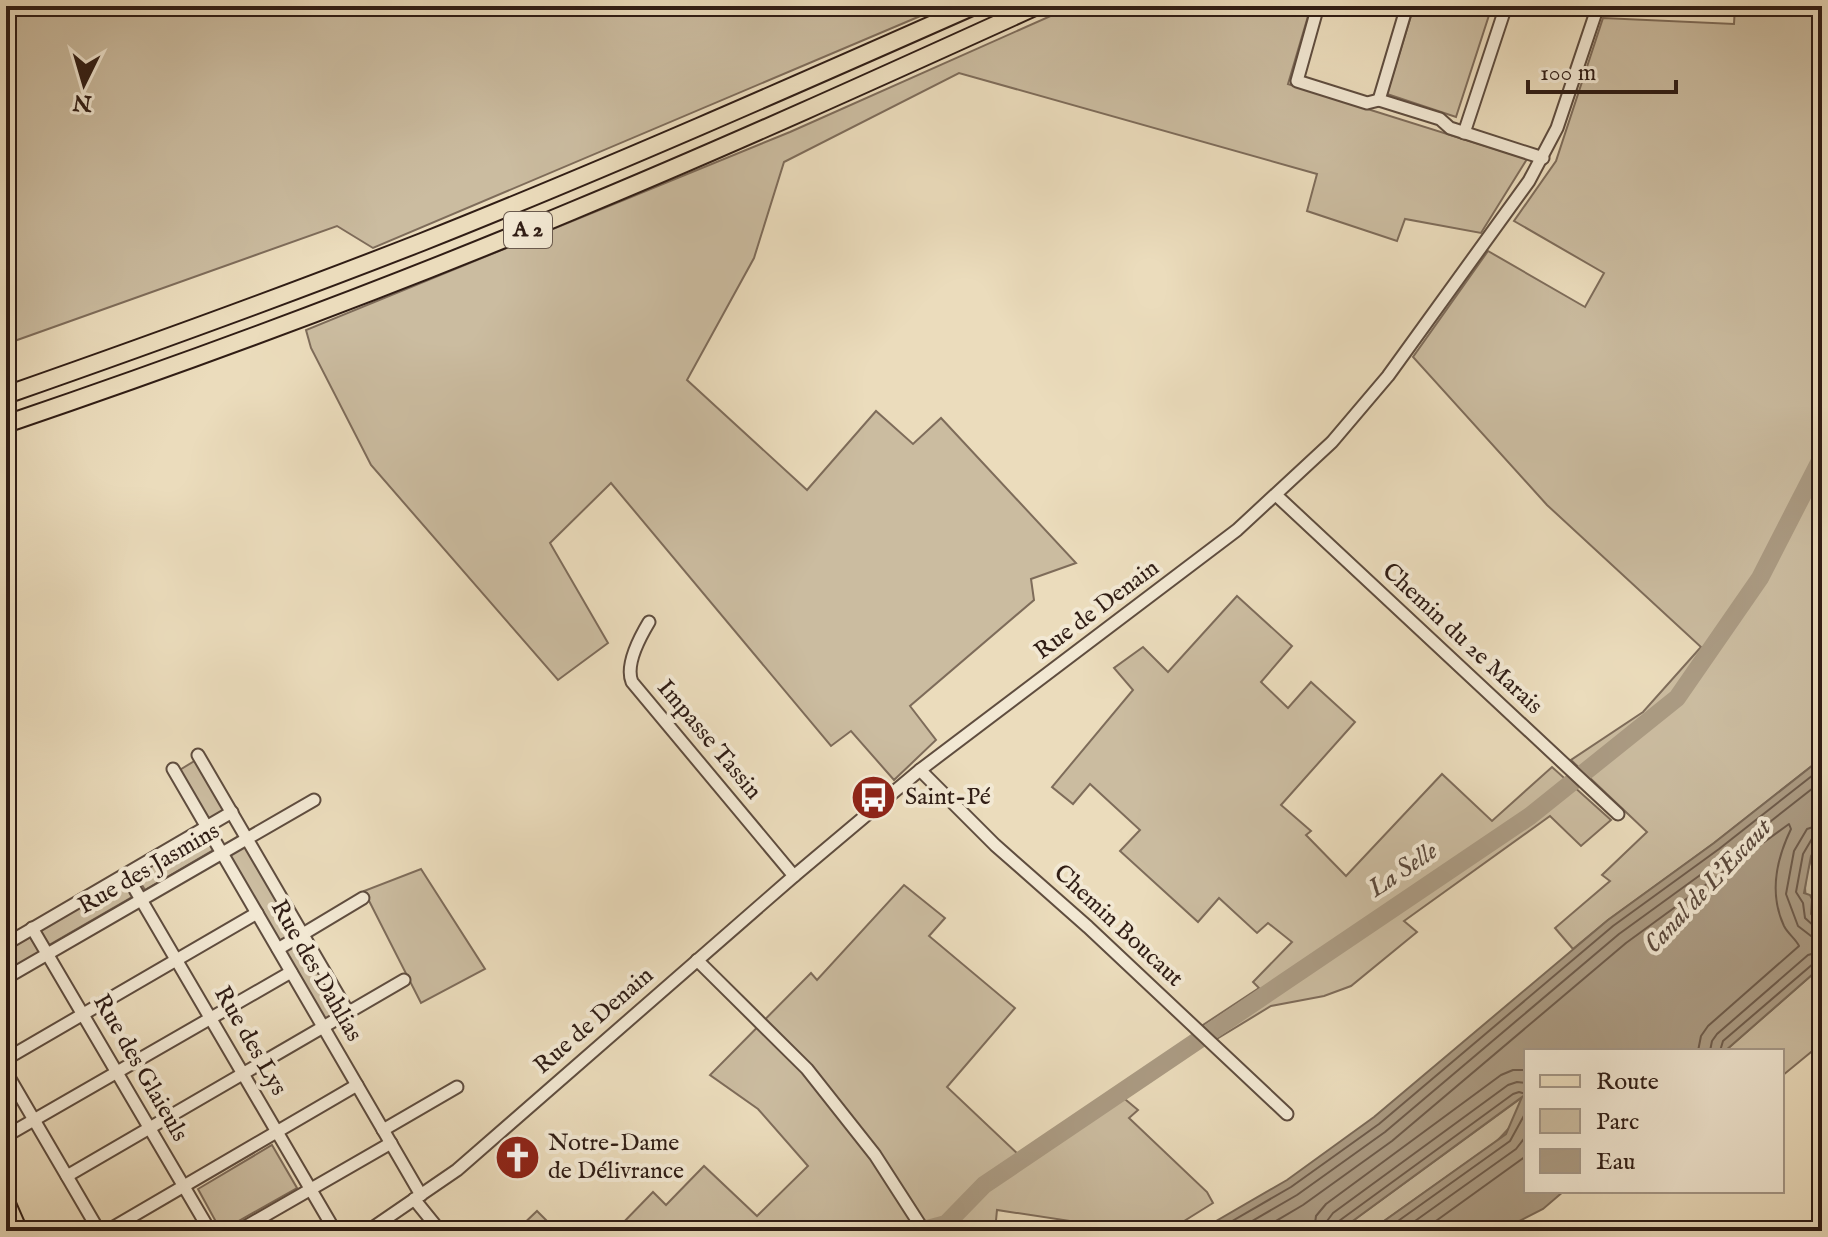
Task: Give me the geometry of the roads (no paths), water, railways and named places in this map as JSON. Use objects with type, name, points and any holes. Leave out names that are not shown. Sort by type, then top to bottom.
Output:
[{"type":"highway","name":"A 2","points":[[6,395],[228,316],[448,231],[630,157],[974,6]]},
{"type":"highway","name":"A 2","points":[[6,424],[272,330],[501,240],[702,156],[1037,6]]},
{"type":"main road","points":[[6,1199],[20,1231]]},
{"type":"street","points":[[1318,6],[1297,81],[1367,103],[1379,100],[1440,119],[1448,127],[1543,158]]},
{"type":"street","points":[[1379,100],[1407,6]]},
{"type":"street","points":[[1464,133],[1506,6]]},
{"type":"street","name":"Rue de Denain","points":[[368,1231],[449,1176],[920,770],[1217,546],[1332,442],[1381,384],[1516,200],[1543,158],[1564,109],[1598,6]]},
{"type":"street","name":"Chemin du 2e Marais","points":[[1276,495],[1618,814]]},
{"type":"street","name":"Impasse Tassin","points":[[649,622],[631,666],[629,674],[632,682],[794,876]]},
{"type":"street","points":[[198,755],[348,1012]]},
{"type":"street","name":"Rue des Dahlias","points":[[173,769],[391,1143],[417,1197],[440,1231]]},
{"type":"street","name":"Chemin Boucaut","points":[[920,770],[995,845],[1088,927],[1287,1114]]},
{"type":"street","name":"Rue des Jasmins","points":[[6,978],[314,800]]},
{"type":"street","points":[[6,944],[232,812]]},
{"type":"street","name":"Rue des Lys","points":[[126,874],[335,1231]]},
{"type":"street","points":[[278,949],[363,898]]},
{"type":"street","points":[[6,1059],[257,913]]},
{"type":"street","name":"Rue des Glaieuls","points":[[32,928],[210,1231]]},
{"type":"street","points":[[697,960],[807,1069],[875,1155],[924,1231]]},
{"type":"street","points":[[6,1136],[291,972]]},
{"type":"street","points":[[67,1176],[404,980]]},
{"type":"street","points":[[6,1072],[99,1231]]},
{"type":"street","points":[[107,1231],[357,1085]]},
{"type":"street","points":[[383,1130],[457,1087]]},
{"type":"street","points":[[238,1231],[391,1143]]},
{"type":"water","name":"Canal de L'Escaut","points":[[1822,758],[1822,837],[1811,856],[1804,893],[1812,899],[1811,914],[1822,922],[1822,966],[1727,1049],[1524,1049],[1524,1193],[1562,1193],[1543,1209],[1500,1231],[1370,1231],[1506,1134],[1522,1097],[1339,1231],[1199,1231],[1287,1180],[1374,1117],[1608,920],[1714,843]]},
{"type":"waterway","name":"La Selle","points":[[920,1231],[946,1224],[984,1185],[1530,816],[1677,698],[1760,578],[1822,457]]},
{"type":"place","name":"Saint-Pé","points":[[874,797]]},
{"type":"place","name":"Notre-Dame de Délivrance","points":[[517,1157]]}]
